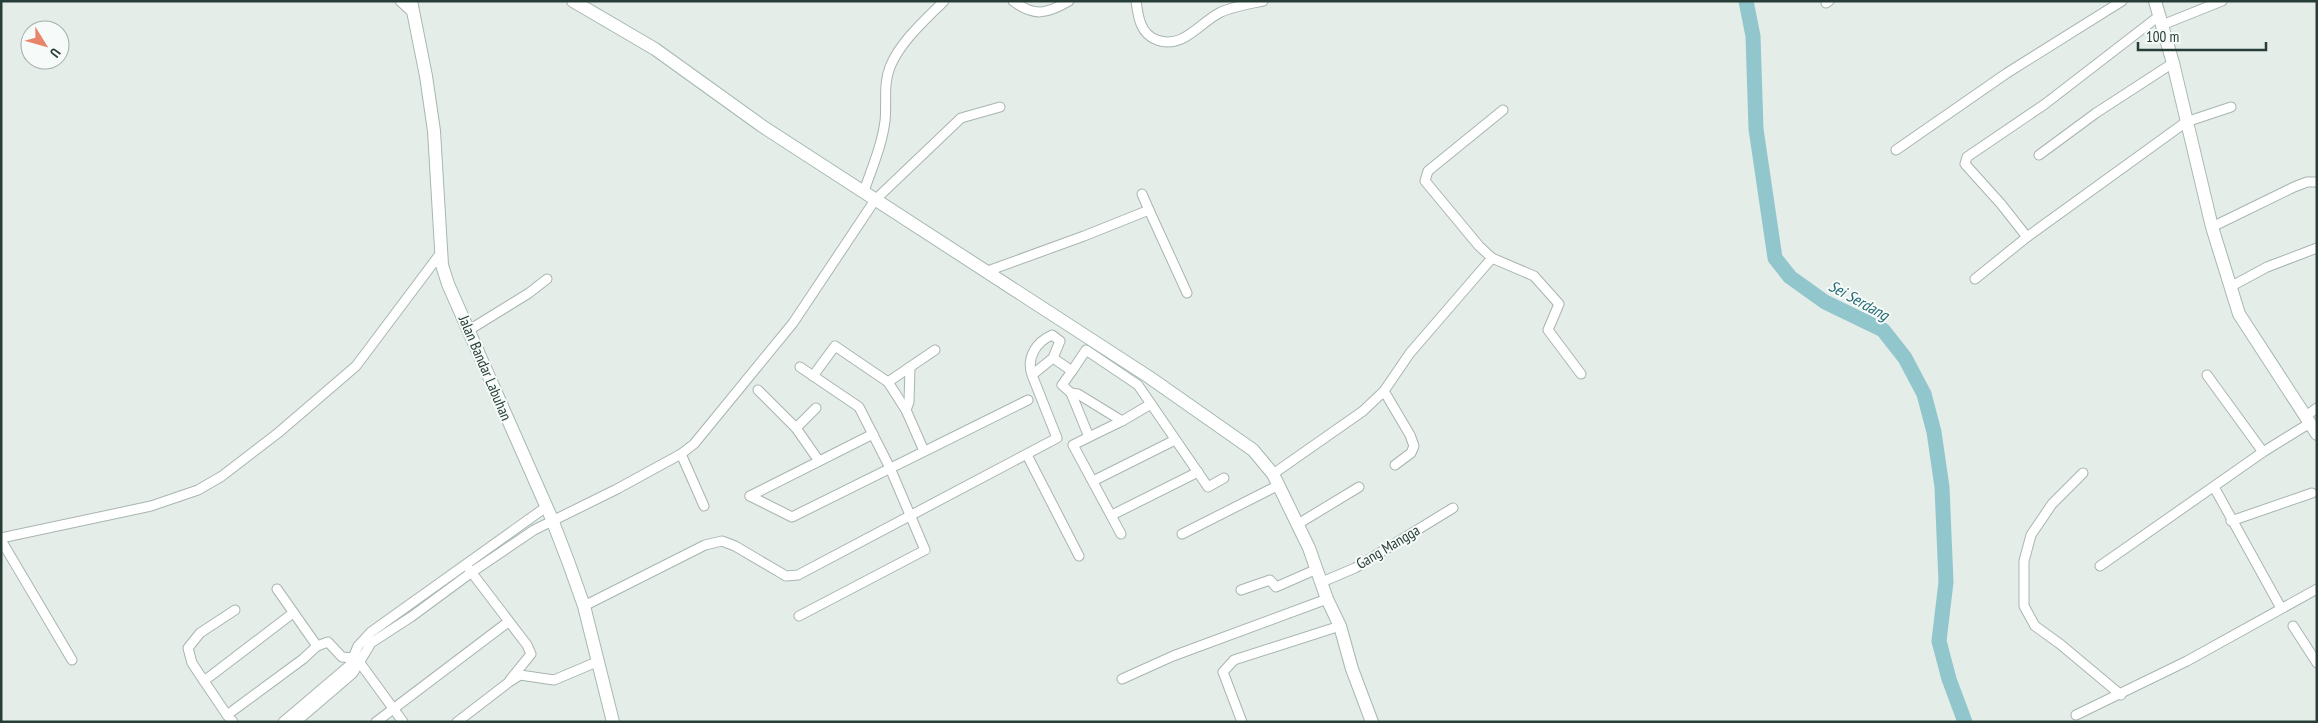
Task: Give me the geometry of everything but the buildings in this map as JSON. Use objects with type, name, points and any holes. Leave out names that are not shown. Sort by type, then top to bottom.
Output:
[{"type":"main road","name":"Jalan Bandar Labuhan","points":[[411,1],[434,131],[440,254],[448,284],[552,521],[584,606],[612,722]]},
{"type":"main road","points":[[573,1],[655,49],[762,126],[1149,377],[1253,450],[1276,479],[1298,524],[1327,599],[1340,626],[1352,669],[1372,722]]},
{"type":"main road","points":[[2155,1],[2173,63],[2212,227],[2239,314],[2250,334],[2311,424]]},
{"type":"street","points":[[400,1],[414,14]]},
{"type":"street","points":[[864,191],[882,140],[886,82],[891,65],[904,45],[944,1]]},
{"type":"street","points":[[1013,1],[1030,12],[1039,13],[1052,10],[1069,1]]},
{"type":"street","points":[[1136,1],[1143,30],[1152,39],[1165,43],[1185,37],[1221,12],[1237,6],[1263,1]]},
{"type":"street","points":[[1896,150],[2007,73],[2122,1]]},
{"type":"street","points":[[2027,237],[2001,204],[1965,164],[1967,157],[2045,104],[2161,20],[2222,1]]},
{"type":"street","points":[[2039,155],[2096,113],[2173,63]]},
{"type":"street","points":[[296,722],[350,670],[370,644],[472,572],[513,544],[552,521],[617,489],[681,454],[694,444],[794,323],[875,200],[961,118],[1000,107]]},
{"type":"street","points":[[1975,279],[2027,237],[2186,122],[2230,107]]},
{"type":"street","points":[[1503,110],[1428,171],[1424,178],[1476,243],[1492,258],[1534,276],[1558,303],[1559,308],[1549,324],[1548,330],[1581,374]]},
{"type":"street","points":[[2212,227],[2294,187],[2307,182],[2317,182]]},
{"type":"street","points":[[1142,194],[1187,292]]},
{"type":"street","points":[[985,272],[1150,210]]},
{"type":"street","points":[[2230,287],[2267,267],[2317,248]]},
{"type":"street","points":[[72,660],[1,539],[151,506],[198,490],[222,476],[278,433],[356,366],[440,254]]},
{"type":"street","points":[[1182,534],[1276,479],[1363,411],[1384,391],[1410,353],[1492,258]]},
{"type":"street","points":[[469,330],[529,293],[547,279]]},
{"type":"street","points":[[584,606],[705,545],[722,541],[735,546],[786,576],[798,575],[910,518],[1057,438],[1030,368],[1031,356],[1044,338],[1052,335],[1066,324]]},
{"type":"street","points":[[1032,375],[1052,358],[1066,324]]},
{"type":"street","points":[[1052,335],[1060,341]]},
{"type":"street","points":[[813,376],[835,346],[888,382],[906,410],[924,451]]},
{"type":"street","points":[[888,382],[935,350]]},
{"type":"street","points":[[1089,437],[1070,393],[1062,386],[1086,350],[1138,385],[1208,487],[1224,478]]},
{"type":"street","points":[[1052,358],[1072,371]]},
{"type":"street","points":[[799,616],[925,550],[890,468],[859,407],[800,367]]},
{"type":"street","points":[[906,410],[909,402],[910,367]]},
{"type":"street","points":[[2206,375],[2263,452]]},
{"type":"street","points":[[758,390],[796,428],[819,461]]},
{"type":"street","points":[[1384,391],[1410,435],[1414,446],[1411,453],[1396,465]]},
{"type":"street","points":[[1070,393],[1078,394],[1122,421]]},
{"type":"street","points":[[873,434],[750,496],[792,517],[1028,400]]},
{"type":"street","points":[[1121,534],[1073,445],[1122,421],[1151,404]]},
{"type":"street","points":[[796,428],[816,408]]},
{"type":"street","points":[[2100,566],[2263,452],[2311,424],[2317,408]]},
{"type":"street","points":[[1093,481],[1175,440]]},
{"type":"street","points":[[681,454],[704,506]]},
{"type":"street","points":[[1027,455],[1079,556]]},
{"type":"street","points":[[1112,515],[1198,472]]},
{"type":"street","points":[[2083,473],[2052,504],[2031,535],[2024,561],[2024,606],[2035,626],[2060,644],[2121,695]]},
{"type":"street","points":[[1298,524],[1359,487]]},
{"type":"street","points":[[2214,487],[2281,608]]},
{"type":"street","points":[[2231,520],[2312,492]]},
{"type":"street","points":[[357,661],[358,646],[371,632],[508,536],[546,507]]},
{"type":"street","name":"Gang Mangga","points":[[1322,582],[1361,564],[1453,508]]},
{"type":"street","points":[[508,536],[513,544]]},
{"type":"street","points":[[466,564],[527,645],[531,654],[514,673],[509,682]]},
{"type":"street","points":[[1241,590],[1270,580],[1275,586],[1279,586],[1317,569]]},
{"type":"street","points":[[277,589],[317,646]]},
{"type":"street","points":[[2076,715],[2121,695],[2317,589]]},
{"type":"street","points":[[1122,679],[1172,656],[1327,599]]},
{"type":"street","points":[[235,610],[200,633],[188,648],[192,663],[230,719],[317,646],[328,642],[342,657],[357,661],[403,722]]},
{"type":"street","points":[[204,681],[293,613]]},
{"type":"street","points":[[376,722],[508,622]]},
{"type":"street","points":[[1242,722],[1223,672],[1229,664],[1234,660],[1340,626]]},
{"type":"street","points":[[2293,626],[2317,662]]},
{"type":"street","points":[[457,722],[509,682],[524,675],[554,680],[598,661]]},
{"type":"street","points":[[283,722],[350,670]]},
{"type":"waterway","name":"Sei Serdang","points":[[1746,1],[1753,36],[1756,129],[1775,258],[1790,277],[1825,302],[1883,330],[1905,358],[1924,394],[1934,432],[1942,487],[1946,582],[1939,641],[1949,679],[1965,722]]}]
